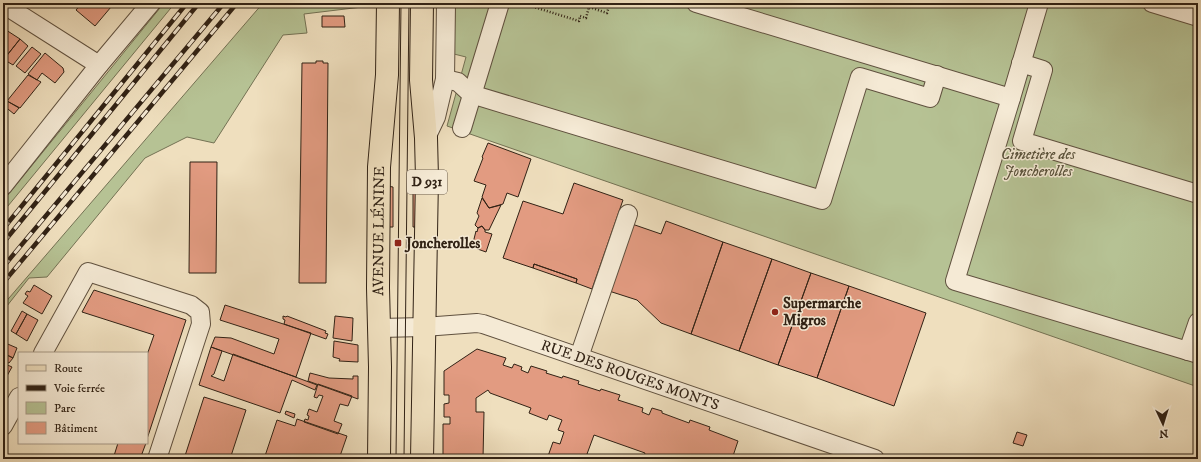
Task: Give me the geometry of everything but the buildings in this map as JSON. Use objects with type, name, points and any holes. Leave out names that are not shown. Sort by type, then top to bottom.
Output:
[{"type":"main road","name":"AVENUE LÉNINE","points":[[379,459],[379,167],[387,75],[388,3]]},
{"type":"main road","name":"D 931","points":[[422,3],[421,80],[426,138],[427,194],[422,459]]},
{"type":"street","points":[[3,186],[99,65],[151,3]]},
{"type":"street","points":[[426,138],[436,116],[445,79],[446,3]]},
{"type":"street","points":[[462,128],[471,94],[500,3]]},
{"type":"street","points":[[696,3],[1011,98]]},
{"type":"street","points":[[1039,3],[955,282],[1193,353],[1198,322]]},
{"type":"street","points":[[1152,3],[1198,17]]},
{"type":"street","points":[[3,4],[99,65]]},
{"type":"street","points":[[1021,63],[1043,70],[1022,141],[1198,194]]},
{"type":"street","points":[[445,79],[458,82],[471,94],[822,200],[860,77],[930,98],[937,75]]},
{"type":"street","points":[[578,357],[593,325],[628,214]]},
{"type":"street","points":[[44,352],[88,272],[192,305],[200,312],[201,324],[157,459]]},
{"type":"street","name":"RUE DES ROUGES MONTS","points":[[380,328],[480,323],[532,335],[578,357],[699,394],[764,416],[838,442],[875,459]]},
{"type":"street","points":[[3,426],[18,399]]},
{"type":"path","points":[[521,3],[579,21],[580,16],[586,18],[589,7],[607,13],[610,3]]},
{"type":"green space","points":[[164,3],[175,3],[3,212],[3,201]]},
{"type":"green space","points":[[263,3],[362,3],[362,7],[304,14],[307,33],[283,35],[214,143],[187,137],[145,158],[47,277],[29,278],[3,311],[3,305]]},
{"type":"green space","name":"Cimetière des Joncherolles","points":[[455,3],[1198,3],[1198,387],[447,126],[466,57],[454,54]]},
{"type":"tram line","points":[[396,459],[401,3]]},
{"type":"tram line","points":[[404,459],[409,3]]},
{"type":"railway","points":[[3,229],[187,3]]},
{"type":"railway","points":[[3,243],[199,3]]},
{"type":"railway","points":[[3,267],[224,3]]},
{"type":"railway","points":[[3,283],[237,3]]},
{"type":"place","name":"Joncherolles","points":[[398,243]]},
{"type":"place","name":"Supermarche Migros","points":[[775,312]]}]
